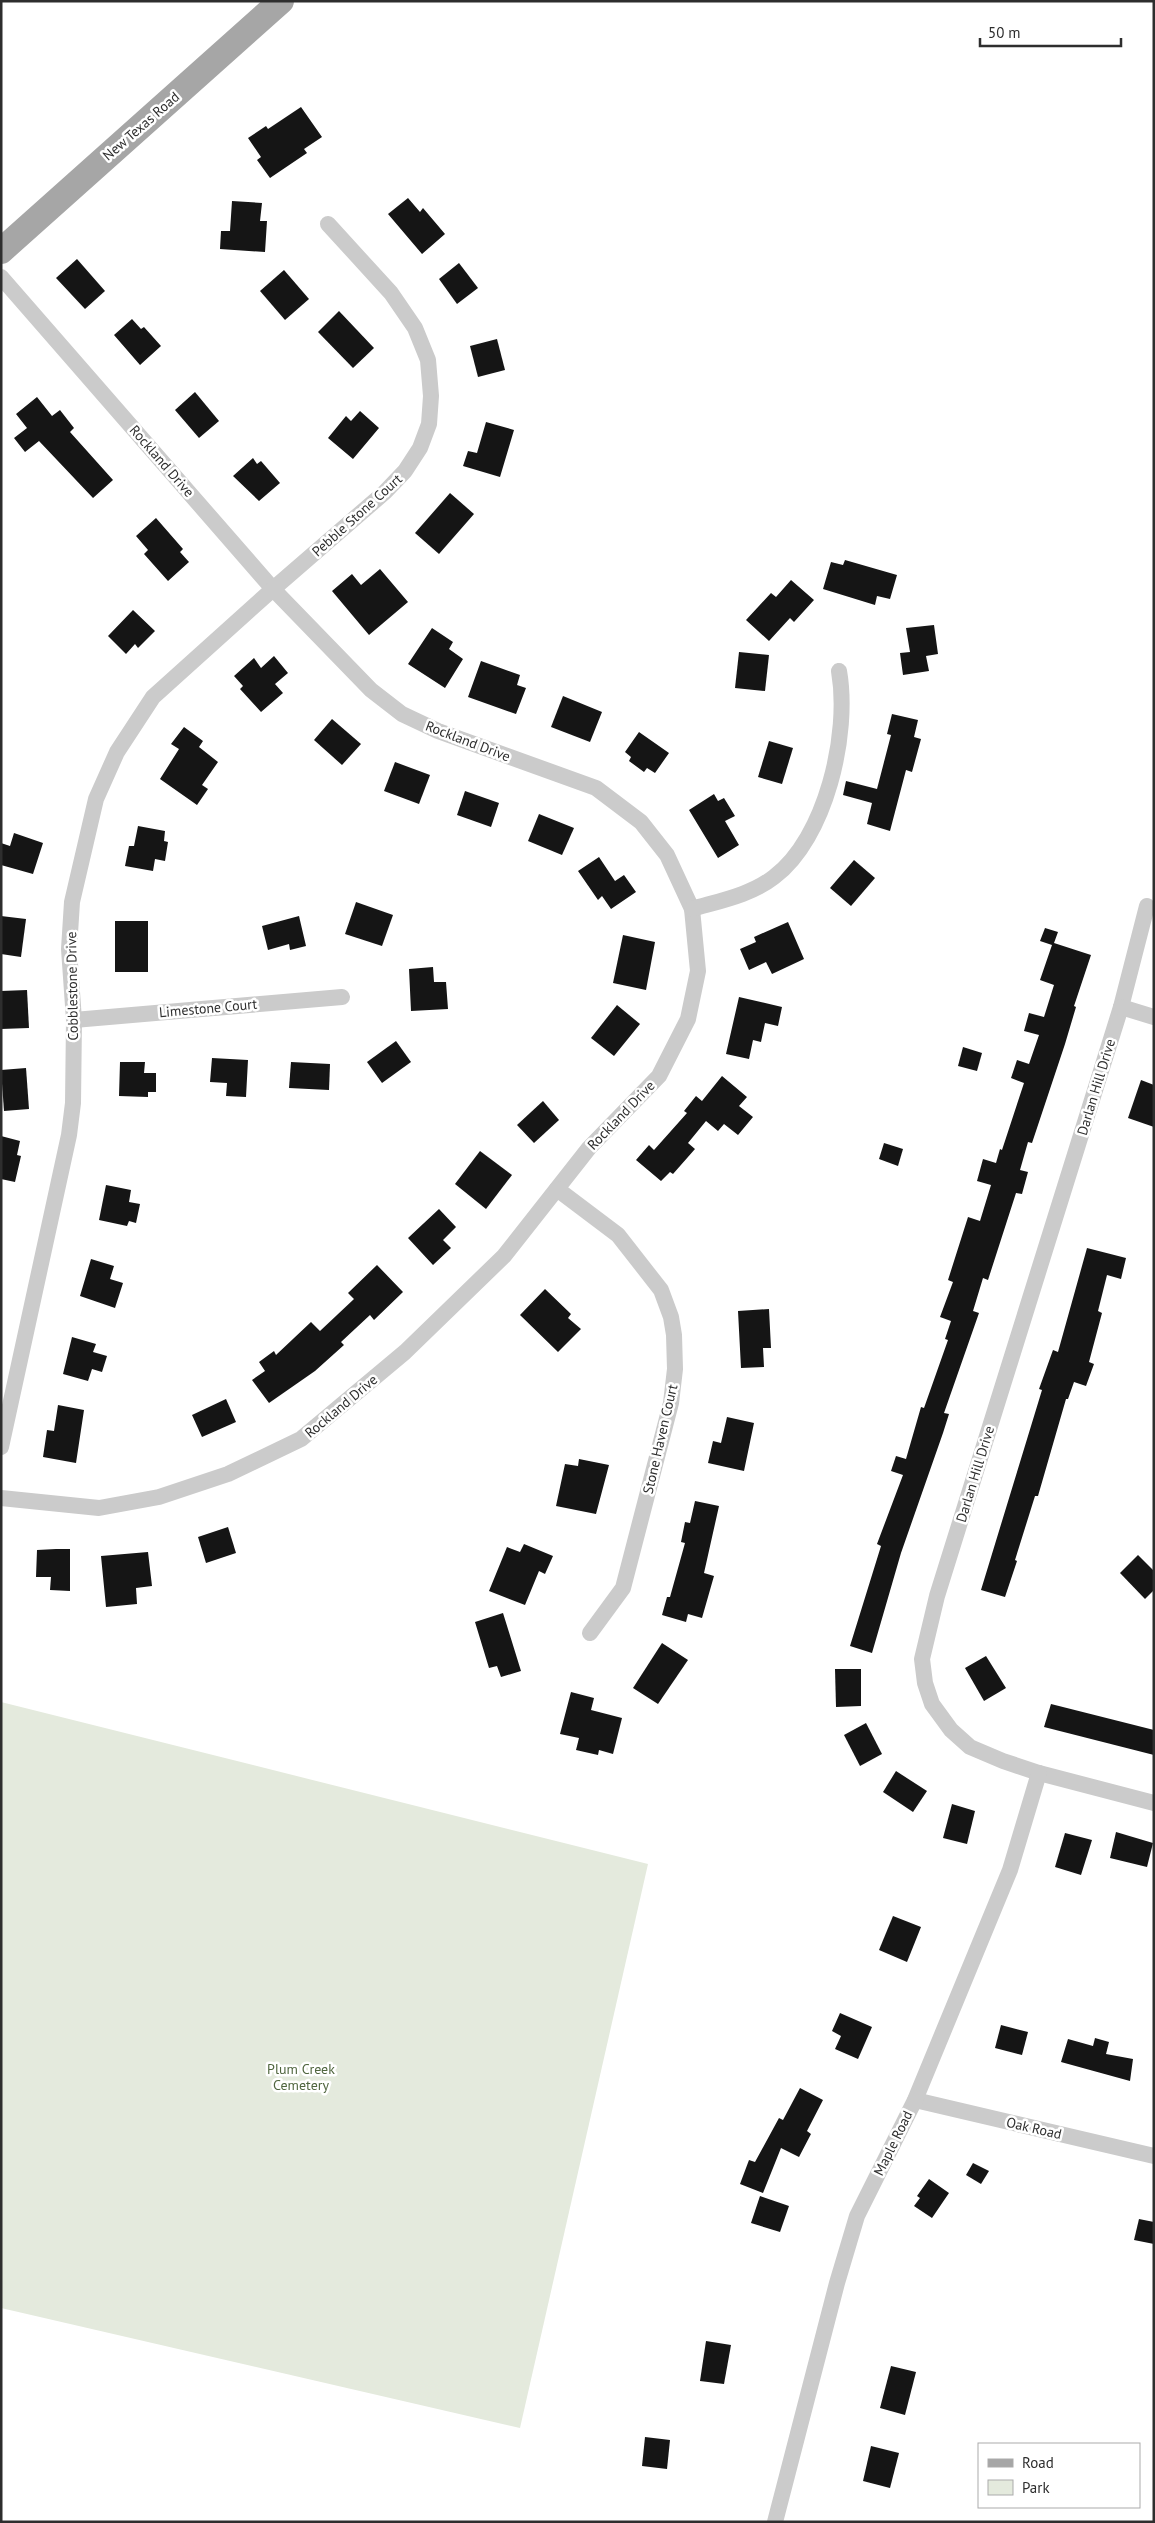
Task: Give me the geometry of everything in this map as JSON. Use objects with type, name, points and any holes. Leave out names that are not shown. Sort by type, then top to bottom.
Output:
[{"type":"main road","name":"New Texas Road","points":[[1,250],[281,1]]},
{"type":"street","name":"Pebble Stone Court","points":[[273,589],[385,492],[405,471],[420,448],[429,424],[431,396],[428,360],[415,328],[391,293],[328,224]]},
{"type":"street","name":"Rockland Drive","points":[[1,277],[273,589],[371,690],[402,714],[438,731],[596,788],[641,822],[667,854],[692,910],[698,971],[688,1019],[659,1076],[589,1148],[504,1256],[405,1352],[301,1439],[228,1474],[159,1497],[99,1508],[1,1498]]},
{"type":"street","name":"Cobblestone Drive","points":[[1,1447],[69,1135],[73,1103],[74,1020],[69,949],[72,902],[96,799],[117,752],[154,697],[273,589]]},
{"type":"street","points":[[692,910],[742,894],[772,878],[792,861],[804,846],[816,821],[828,788],[842,721],[843,692],[839,671]]},
{"type":"street","name":"Darlan Hill Drive","points":[[1147,906],[1121,1006],[937,1596],[922,1659],[925,1683],[932,1704],[951,1730],[970,1747],[1039,1773],[1154,1803]]},
{"type":"street","name":"Limestone Court","points":[[74,1020],[342,997]]},
{"type":"street","points":[[1121,1006],[1154,1017]]},
{"type":"street","name":"Stone Haven Court","points":[[557,1189],[618,1235],[661,1290],[671,1317],[674,1335],[671,1403],[623,1588],[590,1633]]},
{"type":"street","name":"Maple Road","points":[[776,2522],[837,2283],[857,2216],[915,2100],[1010,1870],[1039,1773]]},
{"type":"street","name":"Oak Road","points":[[915,2100],[1154,2156]]},
{"type":"green space","name":"Plum Creek Cemetery","points":[[1,1702],[648,1864],[520,2428],[1,2308]]},
{"type":"building","points":[[301,107],[322,137],[304,149],[307,153],[270,178],[257,160],[261,157],[248,138],[266,126],[268,129]]},
{"type":"building","points":[[408,198],[420,212],[423,208],[445,234],[422,254],[388,214]]},
{"type":"building","points":[[232,201],[262,203],[260,221],[267,221],[265,252],[220,249],[221,231],[230,231]]},
{"type":"building","points":[[77,259],[105,291],[85,309],[56,278]]},
{"type":"building","points":[[459,263],[478,288],[457,304],[439,279]]},
{"type":"building","points":[[284,270],[309,299],[285,320],[260,291]]},
{"type":"building","points":[[339,311],[374,348],[353,368],[318,332]]},
{"type":"building","points":[[132,319],[141,329],[144,327],[161,346],[140,365],[114,335]]},
{"type":"building","points":[[497,339],[505,370],[478,377],[470,346]]},
{"type":"building","points":[[195,392],[219,421],[199,438],[175,410]]},
{"type":"building","points":[[37,397],[52,416],[60,410],[74,428],[70,432],[113,480],[93,498],[39,441],[25,452],[14,438],[27,428],[16,414]]},
{"type":"building","points":[[360,411],[379,428],[353,459],[328,438],[346,416],[351,421]]},
{"type":"building","points":[[486,422],[514,430],[500,477],[463,466],[468,451],[477,453]]},
{"type":"building","points":[[253,458],[257,464],[261,461],[280,483],[259,501],[233,476]]},
{"type":"building","points":[[450,493],[474,514],[439,554],[415,533]]},
{"type":"building","points":[[156,518],[183,549],[180,552],[189,562],[168,581],[144,554],[148,550],[136,536]]},
{"type":"building","points":[[845,560],[897,575],[890,599],[877,596],[875,605],[823,589],[831,562],[843,565]]},
{"type":"building","points":[[380,569],[408,602],[369,635],[332,591],[352,574],[361,585]]},
{"type":"building","points":[[791,580],[814,600],[794,622],[790,618],[769,641],[746,620],[771,593],[776,597]]},
{"type":"building","points":[[133,610],[155,631],[138,648],[135,644],[126,654],[108,636]]},
{"type":"building","points":[[934,625],[938,654],[926,656],[929,671],[903,675],[900,653],[910,652],[906,628]]},
{"type":"building","points":[[432,628],[453,642],[449,649],[463,659],[445,688],[408,664]]},
{"type":"building","points":[[739,652],[769,655],[765,691],[735,688]]},
{"type":"building","points":[[274,656],[288,673],[275,684],[283,693],[261,712],[240,689],[243,686],[234,676],[254,658],[261,668]]},
{"type":"building","points":[[481,661],[520,675],[517,685],[526,688],[516,714],[468,697]]},
{"type":"building","points":[[563,696],[602,712],[590,742],[551,727]]},
{"type":"building","points":[[892,714],[918,720],[914,737],[921,739],[912,772],[906,770],[890,831],[867,824],[872,803],[843,795],[846,781],[877,789],[891,735],[887,734]]},
{"type":"building","points":[[332,719],[361,744],[342,765],[314,740]]},
{"type":"building","points":[[184,727],[203,741],[199,747],[218,762],[202,785],[208,789],[197,805],[160,779],[179,749],[171,744]]},
{"type":"building","points":[[639,732],[669,753],[655,773],[647,768],[644,772],[629,761],[631,757],[625,752]]},
{"type":"building","points":[[769,741],[793,748],[782,784],[758,777]]},
{"type":"building","points":[[395,762],[430,775],[419,804],[384,791]]},
{"type":"building","points":[[465,791],[499,803],[491,827],[457,815]]},
{"type":"building","points":[[714,794],[718,801],[724,798],[735,816],[725,821],[739,845],[718,858],[689,810]]},
{"type":"building","points":[[539,814],[574,828],[562,855],[528,841]]},
{"type":"building","points":[[138,826],[165,831],[164,841],[168,842],[165,861],[155,859],[153,871],[125,866],[129,846],[134,846]]},
{"type":"building","points":[[14,833],[43,843],[33,874],[1,865],[1,843],[10,846]]},
{"type":"building","points":[[599,857],[615,881],[624,875],[636,892],[611,909],[602,896],[598,900],[578,871]]},
{"type":"building","points":[[854,860],[875,878],[851,906],[830,888]]},
{"type":"building","points":[[356,902],[393,915],[382,946],[345,934]]},
{"type":"building","points":[[1,916],[26,919],[21,957],[1,954]]},
{"type":"building","points":[[299,916],[306,946],[290,950],[289,944],[268,950],[262,926]]},
{"type":"building","points":[[115,921],[148,921],[148,972],[115,972]]},
{"type":"building","points":[[788,922],[804,959],[772,974],[766,962],[749,970],[740,949],[756,942],[754,937]]},
{"type":"building","points":[[1045,928],[1058,932],[1054,943],[1091,955],[1074,1006],[1076,1007],[1065,1044],[1032,1143],[1028,1142],[1020,1170],[1028,1172],[1022,1194],[1016,1193],[988,1280],[983,1278],[973,1311],[979,1313],[944,1413],[949,1414],[901,1553],[872,1653],[850,1646],[881,1546],[877,1544],[903,1475],[891,1471],[896,1456],[906,1459],[921,1407],[924,1408],[948,1340],[945,1339],[951,1321],[940,1317],[953,1282],[948,1280],[968,1217],[980,1221],[991,1185],[977,1181],[983,1159],[996,1163],[1000,1149],[1002,1150],[1024,1083],[1011,1078],[1017,1060],[1029,1064],[1039,1035],[1024,1031],[1029,1013],[1044,1017],[1054,985],[1040,980],[1052,945],[1040,941]]},
{"type":"building","points":[[623,935],[655,942],[646,990],[613,983]]},
{"type":"building","points":[[433,967],[434,982],[446,982],[448,1009],[411,1011],[409,969]]},
{"type":"building","points":[[27,990],[29,1028],[1,1029],[1,991]]},
{"type":"building","points":[[739,997],[782,1007],[778,1026],[765,1023],[761,1042],[753,1040],[749,1059],[726,1054]]},
{"type":"building","points":[[617,1005],[640,1024],[614,1056],[591,1038]]},
{"type":"building","points":[[396,1041],[411,1062],[382,1083],[367,1062]]},
{"type":"building","points":[[963,1047],[982,1053],[977,1071],[958,1066]]},
{"type":"building","points":[[212,1058],[248,1060],[246,1097],[226,1096],[227,1083],[210,1082]]},
{"type":"building","points":[[120,1062],[145,1062],[144,1073],[156,1073],[156,1092],[148,1092],[148,1097],[119,1096]]},
{"type":"building","points":[[291,1062],[330,1064],[329,1090],[289,1088]]},
{"type":"building","points":[[26,1068],[29,1109],[4,1111],[1,1070]]},
{"type":"building","points":[[722,1076],[747,1097],[739,1106],[753,1117],[738,1135],[724,1124],[718,1131],[706,1121],[688,1143],[695,1149],[673,1174],[670,1172],[661,1181],[636,1160],[649,1145],[654,1150],[687,1113],[684,1111],[696,1096],[702,1101]]},
{"type":"building","points":[[1141,1080],[1154,1085],[1154,1127],[1128,1118]]},
{"type":"building","points":[[543,1101],[559,1120],[534,1143],[517,1125]]},
{"type":"building","points":[[1,1136],[20,1141],[17,1155],[21,1156],[15,1182],[1,1179]]},
{"type":"building","points":[[884,1143],[903,1149],[898,1166],[879,1159]]},
{"type":"building","points":[[480,1151],[512,1175],[486,1209],[455,1184]]},
{"type":"building","points":[[106,1185],[131,1190],[129,1202],[140,1204],[136,1223],[129,1221],[127,1226],[99,1220]]},
{"type":"building","points":[[439,1209],[456,1227],[443,1240],[451,1248],[433,1265],[408,1238]]},
{"type":"building","points":[[1087,1248],[1126,1258],[1121,1279],[1107,1275],[1098,1311],[1102,1313],[1089,1362],[1094,1364],[1086,1386],[1074,1382],[1068,1399],[1066,1399],[1038,1496],[1035,1496],[1005,1597],[981,1590],[1042,1390],[1039,1389],[1053,1350],[1058,1352]]},
{"type":"building","points":[[91,1259],[114,1266],[110,1279],[123,1283],[115,1308],[80,1296]]},
{"type":"building","points":[[377,1265],[403,1292],[374,1320],[370,1315],[341,1342],[344,1345],[315,1371],[269,1403],[252,1380],[265,1371],[259,1362],[274,1351],[276,1355],[311,1322],[320,1331],[354,1299],[348,1293]]},
{"type":"building","points":[[545,1289],[571,1314],[568,1318],[581,1329],[558,1352],[520,1315]]},
{"type":"building","points":[[769,1309],[771,1348],[763,1348],[764,1367],[741,1368],[738,1311]]},
{"type":"building","points":[[72,1337],[96,1344],[93,1352],[107,1356],[102,1372],[92,1369],[88,1381],[63,1374]]},
{"type":"building","points":[[226,1399],[236,1422],[202,1437],[192,1415]]},
{"type":"building","points":[[58,1405],[84,1410],[76,1463],[43,1457],[47,1430],[54,1431]]},
{"type":"building","points":[[727,1417],[754,1423],[744,1471],[708,1463],[713,1441],[721,1443]]},
{"type":"building","points":[[579,1459],[609,1465],[596,1514],[556,1506],[565,1464],[578,1466]]},
{"type":"building","points":[[695,1501],[719,1506],[704,1573],[714,1576],[702,1618],[688,1614],[686,1622],[662,1615],[667,1597],[670,1597],[685,1543],[681,1542],[685,1522],[690,1523]]},
{"type":"building","points":[[228,1527],[236,1553],[206,1563],[198,1537]]},
{"type":"building","points":[[524,1544],[553,1556],[545,1574],[539,1571],[525,1605],[489,1591],[507,1547],[520,1552]]},
{"type":"building","points":[[70,1549],[70,1591],[50,1590],[51,1577],[36,1577],[37,1550]]},
{"type":"building","points":[[148,1552],[152,1586],[136,1588],[137,1604],[106,1607],[101,1556]]},
{"type":"building","points":[[1138,1555],[1154,1571],[1154,1590],[1145,1599],[1120,1573]]},
{"type":"building","points":[[503,1613],[521,1671],[501,1677],[497,1666],[489,1668],[475,1622]]},
{"type":"building","points":[[662,1643],[688,1660],[658,1704],[633,1688]]},
{"type":"building","points":[[986,1656],[1006,1688],[984,1701],[965,1668]]},
{"type":"building","points":[[835,1669],[861,1669],[861,1706],[836,1707]]},
{"type":"building","points":[[571,1692],[594,1698],[591,1710],[622,1718],[613,1754],[599,1750],[598,1755],[576,1750],[579,1738],[560,1734]]},
{"type":"building","points":[[1051,1704],[1154,1730],[1154,1755],[1044,1727]]},
{"type":"building","points":[[866,1723],[882,1754],[860,1766],[844,1735]]},
{"type":"building","points":[[896,1771],[927,1791],[913,1812],[883,1792]]},
{"type":"building","points":[[952,1804],[975,1811],[967,1844],[943,1838]]},
{"type":"building","points":[[1116,1832],[1153,1843],[1147,1867],[1110,1858]]},
{"type":"building","points":[[1065,1833],[1092,1840],[1081,1875],[1055,1867]]},
{"type":"building","points":[[893,1916],[921,1927],[907,1962],[879,1950]]},
{"type":"building","points":[[840,2013],[872,2027],[858,2059],[835,2049],[841,2036],[832,2031]]},
{"type":"building","points":[[1001,2025],[1028,2032],[1022,2055],[995,2048]]},
{"type":"building","points":[[1095,2038],[1109,2042],[1106,2054],[1133,2059],[1130,2081],[1061,2062],[1068,2039],[1093,2046]]},
{"type":"building","points":[[800,2088],[823,2100],[807,2131],[811,2134],[799,2157],[781,2148],[763,2193],[740,2184],[749,2160],[755,2162],[779,2118],[783,2120]]},
{"type":"building","points":[[973,2163],[989,2171],[981,2184],[966,2175]]},
{"type":"building","points":[[929,2179],[949,2193],[932,2218],[914,2206],[920,2198],[917,2196]]},
{"type":"building","points":[[760,2196],[789,2206],[780,2232],[751,2223]]},
{"type":"building","points":[[1139,2219],[1154,2222],[1154,2244],[1134,2240]]},
{"type":"building","points":[[706,2341],[731,2345],[724,2384],[700,2381]]},
{"type":"building","points":[[891,2366],[916,2372],[905,2415],[880,2408]]},
{"type":"building","points":[[645,2437],[670,2440],[667,2469],[642,2466]]},
{"type":"building","points":[[871,2446],[899,2453],[890,2488],[863,2481]]}]
